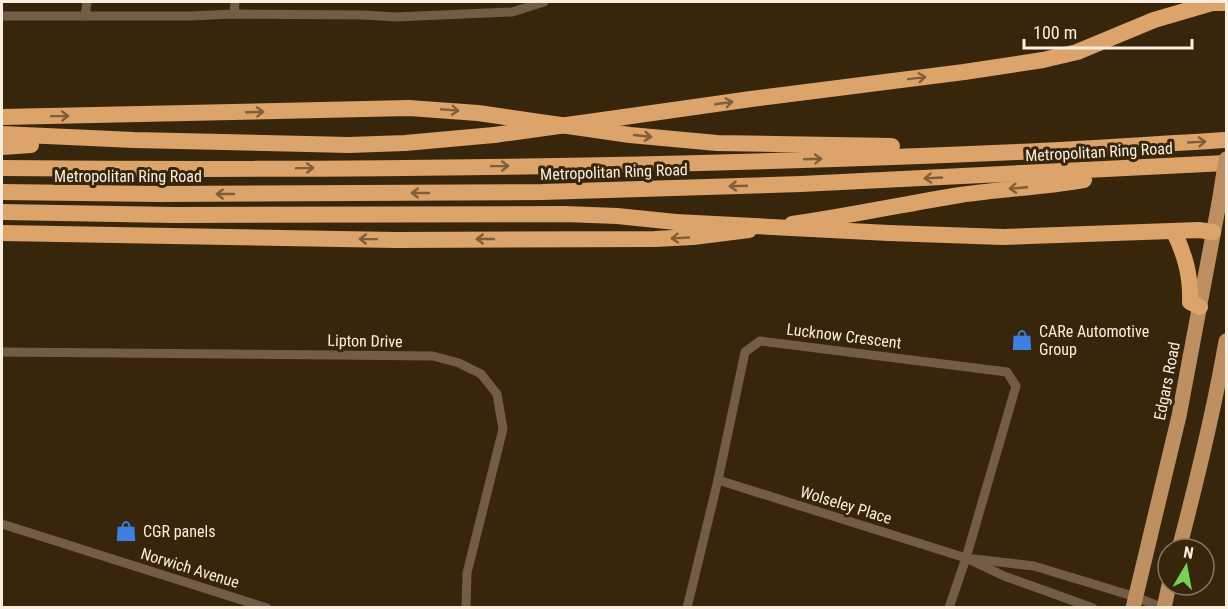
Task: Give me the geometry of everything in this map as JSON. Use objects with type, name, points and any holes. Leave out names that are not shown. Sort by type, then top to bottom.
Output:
[{"type":"highway","points":[[1154,20],[1183,2]]},
{"type":"highway","points":[[2,134],[134,140],[349,145],[405,143],[494,135],[1043,60],[1077,52],[1154,20],[1212,3],[1227,3]]},
{"type":"highway","points":[[2,117],[409,108],[478,113],[630,135],[717,143],[871,145],[1017,152]]},
{"type":"highway","points":[[2,147],[134,140]]},
{"type":"highway","name":"Metropolitan Ring Road","points":[[2,168],[183,170],[544,166],[1017,152],[1227,140]]},
{"type":"highway","name":"Metropolitan Ring Road","points":[[2,192],[159,194],[542,192],[801,184],[1159,167],[1227,161]]},
{"type":"highway","points":[[2,233],[396,240],[655,240],[822,220],[891,206],[1004,189],[1055,184],[1159,167]]},
{"type":"highway","points":[[2,212],[174,215],[564,214],[676,222],[1003,237],[1201,230],[1220,234]]},
{"type":"highway","points":[[2,224],[283,225],[676,222]]},
{"type":"highway","points":[[1174,232],[1184,254],[1189,275],[1190,302],[1200,307]]},
{"type":"main road","name":"Edgars Road","points":[[1134,602],[1179,416],[1200,307],[1220,234],[1219,203],[1227,161]]},
{"type":"main road","points":[[1182,537],[1202,459],[1227,341]]},
{"type":"street","points":[[85,16],[87,2]]},
{"type":"street","points":[[234,14],[235,2]]},
{"type":"street","points":[[2,16],[234,14],[408,16],[512,12],[544,2]]},
{"type":"street","name":"Lucknow Crescent","points":[[687,608],[718,480],[745,352],[760,341],[1007,372],[1016,386],[966,558]]},
{"type":"street","name":"Lipton Drive","points":[[2,352],[433,357],[459,363],[481,374],[497,394],[503,429],[467,573],[466,608]]},
{"type":"street","name":"Wolseley Place","points":[[718,480],[966,558],[1025,584],[1093,608]]},
{"type":"street","name":"Norwich Avenue","points":[[2,524],[267,608]]},
{"type":"street","points":[[949,608],[966,558]]},
{"type":"street","name":"Wolseley Place","points":[[966,558],[1034,566],[1134,602],[1163,608]]},
{"type":"place","name":"CARe Automotive Group","points":[[1022,340]]},
{"type":"place","name":"CGR panels","points":[[126,531]]}]
